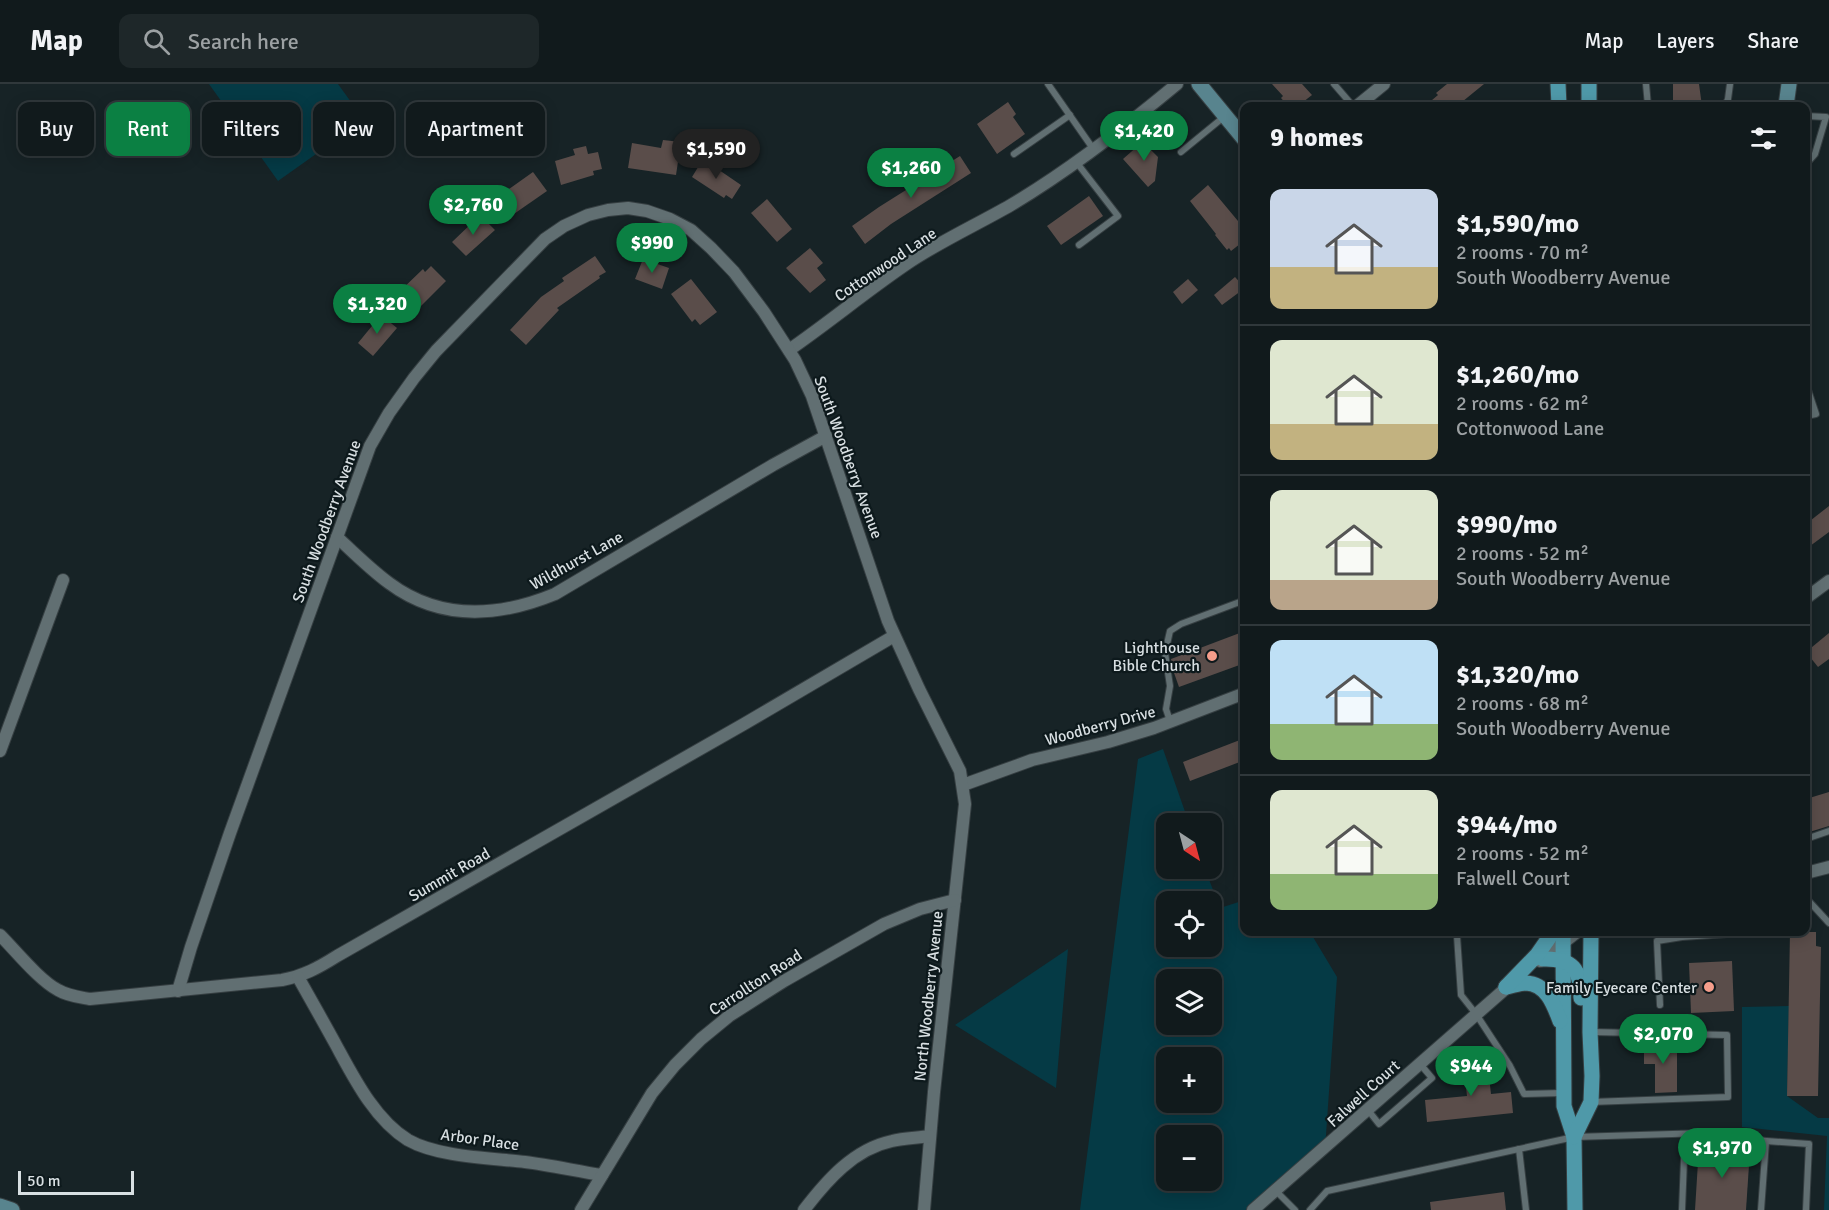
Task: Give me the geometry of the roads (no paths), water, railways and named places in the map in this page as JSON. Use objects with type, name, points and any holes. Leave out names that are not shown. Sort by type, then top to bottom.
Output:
[{"type":"main road","points":[[1199,84],[1240,134]]},
{"type":"main road","points":[[1558,84],[1559,102]]},
{"type":"main road","points":[[1589,84],[1589,102]]},
{"type":"main road","points":[[1787,102],[1789,84]]},
{"type":"main road","points":[[1506,987],[1559,936]]},
{"type":"main road","points":[[1560,936],[1563,961],[1564,1106],[1574,1137],[1575,1210]]},
{"type":"main road","points":[[1574,1137],[1591,1102],[1591,936]]},
{"type":"main road","points":[[1543,958],[1563,961],[1578,971],[1581,1063],[1592,1076]]},
{"type":"main road","points":[[1506,987],[1526,983],[1539,987],[1549,995],[1564,1031]]},
{"type":"main road","points":[[0,1206],[12,1210]]},
{"type":"street","name":"Cottonwood Lane","points":[[789,350],[913,260],[1077,163],[1135,120],[1177,84]]},
{"type":"street","points":[[1360,102],[1384,84]]},
{"type":"street","name":"South Woodberry Avenue","points":[[178,991],[190,947],[230,833],[370,446],[389,413],[436,351],[544,239],[564,226],[588,215],[628,208],[647,211],[670,219],[691,230],[734,272],[789,350],[812,396],[894,636],[960,771],[963,785]]},
{"type":"street","name":"Wildhurst Lane","points":[[337,537],[391,584],[412,597],[453,610],[477,612],[507,609],[555,594],[826,436]]},
{"type":"street","points":[[0,751],[63,580]]},
{"type":"street","points":[[1810,595],[1829,581]]},
{"type":"street","name":"Summit Road","points":[[0,935],[48,983],[58,990],[90,999],[298,977],[312,972],[336,956],[894,636]]},
{"type":"street","name":"Woodberry Drive","points":[[963,785],[1032,760],[1108,742],[1170,722],[1240,695]]},
{"type":"street","name":"North Woodberry Avenue","points":[[924,1210],[965,804],[963,785]]},
{"type":"street","points":[[1810,872],[1829,867]]},
{"type":"street","name":"Carrollton Road","points":[[581,1210],[652,1093],[688,1052],[729,1016],[784,981],[884,924],[920,909],[955,900]]},
{"type":"street","name":"Falwell Court","points":[[1253,1210],[1506,987],[1543,958],[1559,936]]},
{"type":"street","name":"Arbor Place","points":[[298,977],[356,1082],[393,1129],[408,1139],[424,1147],[457,1154],[527,1162],[602,1175]]},
{"type":"street","points":[[804,1210],[839,1170],[854,1157],[872,1147],[892,1141],[930,1136]]},
{"type":"lane","points":[[1048,84],[1095,150]]},
{"type":"lane","points":[[1335,84],[1351,102]]},
{"type":"lane","points":[[1646,84],[1648,102]]},
{"type":"lane","points":[[1727,102],[1730,84]]},
{"type":"lane","points":[[1014,154],[1070,115]]},
{"type":"lane","points":[[1181,152],[1225,116]]},
{"type":"lane","points":[[1810,116],[1826,117],[1815,154],[1810,160]]},
{"type":"lane","points":[[1077,163],[1118,216],[1078,245]]},
{"type":"lane","points":[[1810,396],[1816,414],[1810,415]]},
{"type":"lane","points":[[1170,722],[1166,709],[1170,686],[1165,653],[1170,631],[1181,624],[1240,602]]},
{"type":"lane","points":[[1810,838],[1829,831]]},
{"type":"lane","points":[[1810,902],[1829,923]]},
{"type":"lane","points":[[1457,936],[1461,995],[1510,1066],[1524,1094],[1564,1093]]},
{"type":"lane","points":[[1660,1005],[1657,941],[1675,936]]},
{"type":"lane","points":[[1590,1032],[1727,1035],[1728,1097],[1591,1102]]},
{"type":"lane","points":[[1368,1110],[1379,1124],[1432,1078],[1420,1064]]},
{"type":"lane","points":[[1310,1210],[1327,1191],[1574,1137],[1705,1133],[1809,1144],[1806,1210]]},
{"type":"lane","points":[[1683,1210],[1685,1134]]},
{"type":"lane","points":[[1761,1210],[1766,1141]]},
{"type":"lane","points":[[1518,1149],[1526,1210]]},
{"type":"lane","points":[[1276,1191],[1295,1210]]},
{"type":"place","name":"Lighthouse Bible Church","points":[[1212,656]]},
{"type":"place","name":"Family Eyecare Center","points":[[1709,987]]}]
